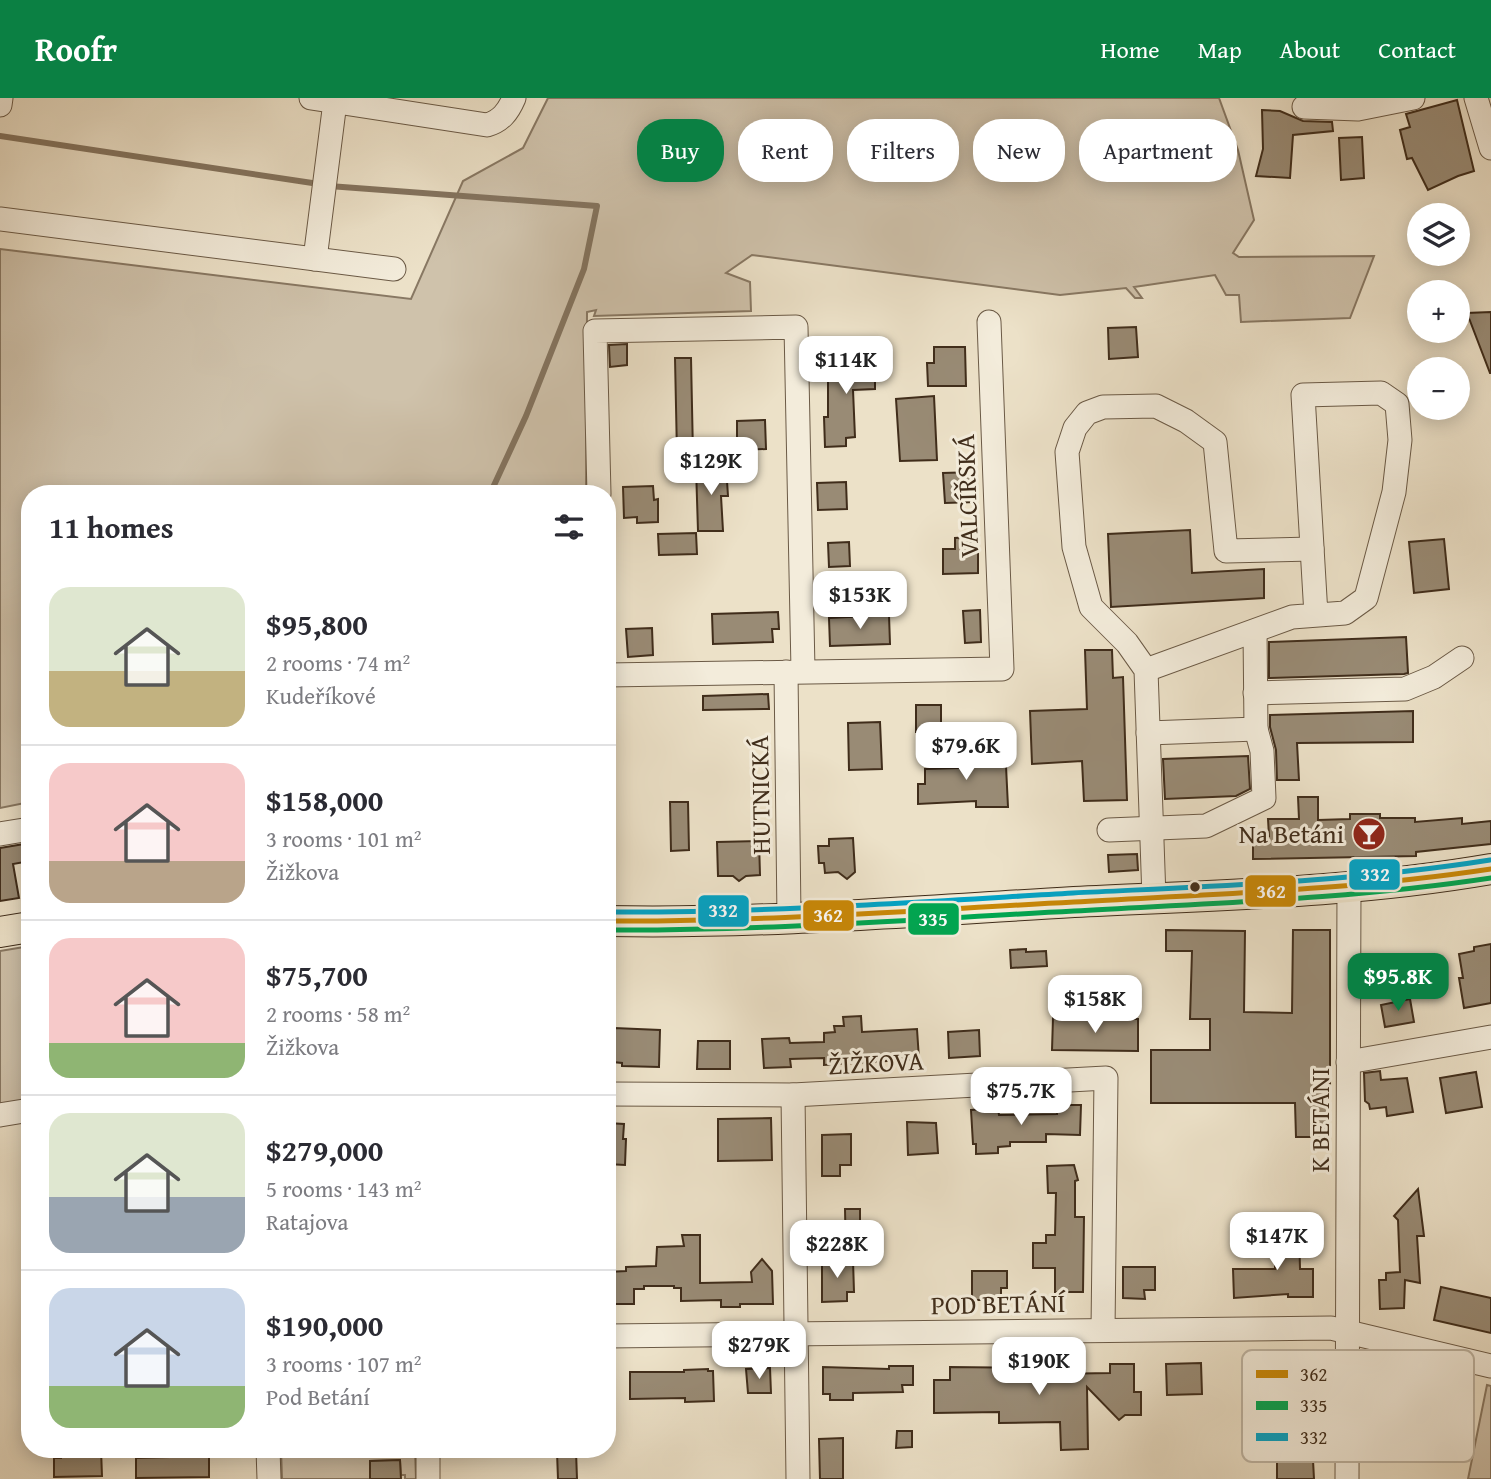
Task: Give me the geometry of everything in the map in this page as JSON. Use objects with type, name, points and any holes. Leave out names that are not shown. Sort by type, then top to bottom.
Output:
[{"type":"main road","points":[[616,921],[691,922],[789,918],[1349,887],[1491,869]]},
{"type":"main road","points":[[0,932],[21,928]]},
{"type":"street","points":[[0,105],[1,98]]},
{"type":"street","points":[[315,259],[323,184],[322,99],[487,125],[497,122],[508,111],[514,98]]},
{"type":"street","points":[[1304,107],[1358,109],[1413,98]]},
{"type":"street","points":[[1476,98],[1491,148]]},
{"type":"street","points":[[0,219],[394,269]]},
{"type":"street","name":"VALCÍŘSKÁ","points":[[794,671],[1002,669],[989,322]]},
{"type":"street","name":"HUTNICKÁ","points":[[598,485],[595,331],[796,327],[789,918]]},
{"type":"street","points":[[1146,670],[1292,617],[1345,613],[1366,598],[1394,492],[1400,440],[1397,404],[1381,393],[1303,395],[1316,615]]},
{"type":"street","points":[[1154,898],[1146,670],[1127,643],[1091,607],[1074,547],[1067,452],[1075,428],[1087,413],[1103,407],[1156,406],[1186,421],[1215,442],[1226,551],[1312,549]]},
{"type":"street","points":[[1109,830],[1206,826],[1264,798],[1262,751],[1256,729],[1255,631]]},
{"type":"street","points":[[1255,693],[1405,689],[1434,677],[1462,658]]},
{"type":"street","points":[[616,675],[794,671]]},
{"type":"street","points":[[1148,733],[1256,729]]},
{"type":"street","points":[[0,834],[21,830]]},
{"type":"street","name":"K BETÁNI","points":[[1348,1350],[1349,887]]},
{"type":"street","points":[[1348,1062],[1491,1037]]},
{"type":"street","name":"ŽIŽKOVA","points":[[616,1094],[793,1096],[1106,1078],[1103,1330]]},
{"type":"street","points":[[793,1096],[798,1479]]},
{"type":"street","points":[[0,1115],[21,1112]]},
{"type":"street","name":"POD BETÁNÍ","points":[[616,1336],[1331,1328],[1424,1350]]},
{"type":"street","points":[[268,1458],[269,1479]]},
{"type":"street","points":[[428,1458],[428,1479]]},
{"type":"shaded area","points":[[548,98],[1219,98],[1227,119],[1079,119],[1079,182],[1237,182],[1237,147],[1254,220],[1233,253],[1239,257],[1374,256],[1350,318],[1241,322],[1239,295],[1226,295],[1215,275],[1134,287],[1142,298],[1135,298],[1126,288],[1060,295],[752,255],[726,273],[750,282],[751,311],[594,316],[596,310],[587,312],[586,485],[21,485],[21,804],[0,808],[0,249],[411,299],[463,181],[523,148]]},
{"type":"shaded area","points":[[21,948],[21,1102],[0,1106],[0,951]]},
{"type":"shaded area","points":[[1487,1385],[1491,1386],[1491,1479],[1468,1479],[1471,1462],[1474,1462],[1474,1449]]},
{"type":"shaded area","points":[[281,1458],[415,1458],[416,1479],[405,1479],[405,1475],[401,1475],[400,1460],[370,1461],[370,1479],[282,1479]]},
{"type":"building","points":[[1457,100],[1474,171],[1428,190],[1412,158],[1407,159],[1400,130],[1410,127],[1406,114]]},
{"type":"building","points":[[1262,110],[1280,111],[1303,121],[1332,122],[1333,131],[1293,135],[1290,178],[1256,176],[1263,149]]},
{"type":"building","points":[[1362,137],[1364,178],[1341,180],[1339,138]]},
{"type":"building","points":[[1491,312],[1491,373],[1470,321],[1470,313]]},
{"type":"building","points":[[1136,327],[1138,357],[1109,359],[1108,328]]},
{"type":"building","points":[[627,344],[627,365],[610,367],[609,345]]},
{"type":"building","points":[[934,347],[965,347],[966,386],[928,386],[927,363],[934,363]]},
{"type":"building","points":[[675,358],[691,358],[693,454],[677,454]]},
{"type":"building","points":[[828,358],[875,358],[875,389],[853,390],[855,437],[846,438],[846,446],[825,447]]},
{"type":"building","points":[[934,396],[937,460],[900,461],[896,399]]},
{"type":"building","points":[[765,420],[766,449],[737,450],[737,421]]},
{"type":"building","points":[[726,466],[728,496],[721,496],[723,531],[698,531],[696,467]]},
{"type":"building","points":[[975,472],[976,502],[945,503],[943,473]]},
{"type":"building","points":[[846,482],[847,509],[818,510],[817,483]]},
{"type":"building","points":[[653,486],[654,500],[658,499],[658,522],[637,523],[637,517],[624,518],[623,487]]},
{"type":"building","points":[[1190,530],[1192,573],[1264,569],[1264,598],[1111,607],[1108,534]]},
{"type":"building","points":[[696,533],[697,554],[659,555],[658,534]]},
{"type":"building","points":[[971,537],[971,548],[978,548],[978,573],[943,574],[943,549],[955,549],[955,538]]},
{"type":"building","points":[[1444,539],[1449,589],[1414,593],[1409,542]]},
{"type":"building","points":[[849,542],[850,566],[829,567],[828,543]]},
{"type":"building","points":[[980,610],[981,642],[965,643],[963,611]]},
{"type":"building","points":[[778,612],[779,629],[772,629],[773,642],[713,644],[712,614]]},
{"type":"building","points":[[889,615],[890,644],[830,646],[829,618]]},
{"type":"building","points":[[652,628],[653,655],[628,657],[626,629]]},
{"type":"building","points":[[1406,637],[1408,673],[1269,678],[1269,642]]},
{"type":"building","points":[[1085,650],[1112,650],[1113,678],[1123,677],[1127,800],[1084,801],[1082,761],[1032,764],[1030,711],[1087,709]]},
{"type":"building","points":[[768,694],[769,709],[703,710],[703,696]]},
{"type":"building","points":[[916,705],[941,705],[941,737],[922,737],[923,732],[916,732]]},
{"type":"building","points":[[1413,711],[1413,742],[1297,743],[1299,780],[1277,780],[1276,750],[1270,715]]},
{"type":"building","points":[[880,722],[882,769],[849,770],[848,723]]},
{"type":"building","points":[[974,737],[975,767],[1006,766],[1008,807],[976,807],[976,801],[918,804],[918,784],[925,784],[925,769],[958,768],[957,738]]},
{"type":"building","points":[[1248,756],[1250,789],[1236,796],[1165,799],[1163,759]]},
{"type":"building","points":[[1298,797],[1318,797],[1318,820],[1350,819],[1350,814],[1380,814],[1380,818],[1415,818],[1415,822],[1462,818],[1462,824],[1491,821],[1491,844],[1416,852],[1416,856],[1253,859],[1253,836],[1269,836],[1268,819],[1299,819]]},
{"type":"building","points":[[670,802],[688,802],[689,850],[671,851]]},
{"type":"building","points":[[853,838],[855,872],[847,879],[838,872],[825,873],[824,863],[819,863],[818,846],[829,846],[829,839]]},
{"type":"building","points":[[759,841],[760,875],[746,876],[739,881],[733,876],[718,876],[717,842]]},
{"type":"building","points":[[21,844],[21,863],[13,864],[19,898],[0,901],[0,848]]},
{"type":"building","points":[[1137,854],[1138,870],[1109,872],[1108,855]]},
{"type":"building","points":[[1166,930],[1245,931],[1244,1012],[1292,1013],[1293,930],[1330,930],[1330,1137],[1296,1137],[1295,1103],[1151,1103],[1151,1050],[1210,1050],[1210,1019],[1190,1019],[1192,951],[1166,951]]},
{"type":"building","points":[[1491,944],[1491,1003],[1464,1008],[1459,978],[1463,978],[1459,954],[1474,951],[1474,947]]},
{"type":"building","points":[[1026,949],[1026,952],[1046,951],[1047,966],[1011,968],[1010,950]]},
{"type":"building","points":[[1410,999],[1414,1022],[1385,1027],[1381,1005]]},
{"type":"building","points":[[861,1016],[862,1032],[917,1029],[919,1059],[824,1065],[824,1058],[790,1059],[791,1067],[764,1068],[762,1039],[789,1038],[790,1043],[824,1042],[824,1033],[835,1032],[834,1026],[844,1026],[843,1017]]},
{"type":"building","points":[[1053,1018],[1138,1019],[1138,1051],[1052,1050]]},
{"type":"building","points":[[616,1028],[660,1030],[659,1067],[622,1066],[622,1063],[616,1062]]},
{"type":"building","points":[[979,1030],[980,1056],[949,1058],[948,1032]]},
{"type":"building","points":[[698,1041],[730,1041],[730,1069],[697,1069]]},
{"type":"building","points":[[1380,1071],[1381,1080],[1407,1078],[1413,1112],[1387,1116],[1386,1107],[1370,1109],[1365,1101],[1364,1073]]},
{"type":"building","points":[[1476,1072],[1482,1107],[1446,1113],[1440,1078]]},
{"type":"building","points":[[1057,1105],[1081,1105],[1080,1135],[1046,1134],[1046,1142],[1010,1142],[1010,1146],[998,1147],[998,1153],[976,1154],[971,1110],[998,1108],[999,1115],[1057,1114]]},
{"type":"building","points":[[771,1118],[772,1160],[718,1161],[718,1119]]},
{"type":"building","points":[[907,1122],[936,1123],[938,1153],[908,1155]]},
{"type":"building","points":[[616,1124],[624,1124],[625,1165],[616,1164]]},
{"type":"building","points":[[851,1134],[851,1165],[840,1165],[840,1176],[822,1176],[822,1135]]},
{"type":"building","points":[[1074,1165],[1078,1180],[1075,1181],[1075,1217],[1084,1217],[1083,1292],[1055,1292],[1055,1268],[1033,1268],[1033,1243],[1046,1243],[1046,1235],[1055,1235],[1056,1193],[1048,1193],[1047,1166]]},
{"type":"building","points":[[1418,1189],[1424,1236],[1417,1236],[1420,1283],[1405,1280],[1404,1308],[1380,1309],[1379,1280],[1386,1280],[1386,1273],[1400,1272],[1398,1220],[1394,1216]]},
{"type":"building","points":[[845,1209],[860,1209],[860,1257],[846,1257]]},
{"type":"building","points":[[1299,1229],[1300,1269],[1313,1269],[1313,1297],[1288,1297],[1288,1294],[1234,1298],[1233,1269],[1275,1269],[1275,1230]]},
{"type":"building","points":[[682,1235],[700,1235],[700,1283],[752,1282],[751,1272],[762,1259],[772,1271],[773,1304],[721,1307],[721,1300],[681,1301],[681,1288],[674,1286],[644,1286],[644,1289],[634,1289],[634,1304],[616,1304],[616,1272],[626,1271],[626,1267],[656,1266],[657,1247],[684,1246]]},
{"type":"building","points":[[853,1260],[854,1292],[847,1292],[847,1301],[822,1302],[822,1261]]},
{"type":"building","points":[[1123,1267],[1155,1267],[1155,1290],[1144,1290],[1145,1299],[1123,1298]]},
{"type":"building","points":[[972,1271],[1007,1271],[1007,1288],[1001,1288],[1001,1300],[972,1300]]},
{"type":"building","points":[[1441,1287],[1491,1298],[1491,1333],[1434,1320]]},
{"type":"building","points":[[1201,1363],[1202,1394],[1167,1395],[1166,1364]]},
{"type":"building","points":[[1110,1364],[1134,1364],[1134,1392],[1141,1392],[1141,1415],[1125,1415],[1119,1420],[1087,1387],[1088,1449],[1061,1450],[1060,1422],[999,1423],[999,1412],[934,1413],[934,1380],[950,1380],[950,1367],[1052,1368],[1052,1374],[1110,1373]]},
{"type":"building","points":[[889,1366],[913,1366],[913,1385],[902,1385],[903,1392],[853,1393],[853,1400],[830,1400],[830,1394],[823,1394],[823,1367],[889,1369]]},
{"type":"building","points":[[770,1368],[771,1393],[748,1393],[746,1369]]},
{"type":"building","points":[[713,1371],[714,1401],[685,1402],[685,1398],[630,1399],[630,1372]]},
{"type":"building","points":[[897,1431],[912,1431],[912,1447],[896,1448]]},
{"type":"building","points":[[843,1438],[843,1479],[820,1479],[819,1439]]},
{"type":"building","points":[[54,1458],[101,1458],[102,1476],[54,1477]]},
{"type":"building","points":[[136,1458],[209,1458],[209,1477],[136,1478]]},
{"type":"building","points":[[557,1458],[576,1458],[577,1479],[558,1479]]},
{"type":"building","points":[[400,1460],[401,1479],[370,1479],[370,1461]]},
{"type":"building","points":[[1277,1462],[1313,1462],[1314,1479],[1277,1479]]},
{"type":"waterway","points":[[0,136],[319,184]]},
{"type":"waterway","points":[[329,186],[597,206],[584,269],[526,416],[494,485]]},
{"type":"transit line","name":"332","points":[[616,912],[782,909],[1229,885],[1334,878],[1490,860]]},
{"type":"transit line","name":"362","points":[[616,921],[782,918],[1230,894],[1335,887],[1491,869]]},
{"type":"transit line","name":"335","points":[[616,930],[782,927],[1230,903],[1335,896],[1491,878]]},
{"type":"place","name":"Na Betáni","points":[[1369,834]]}]
